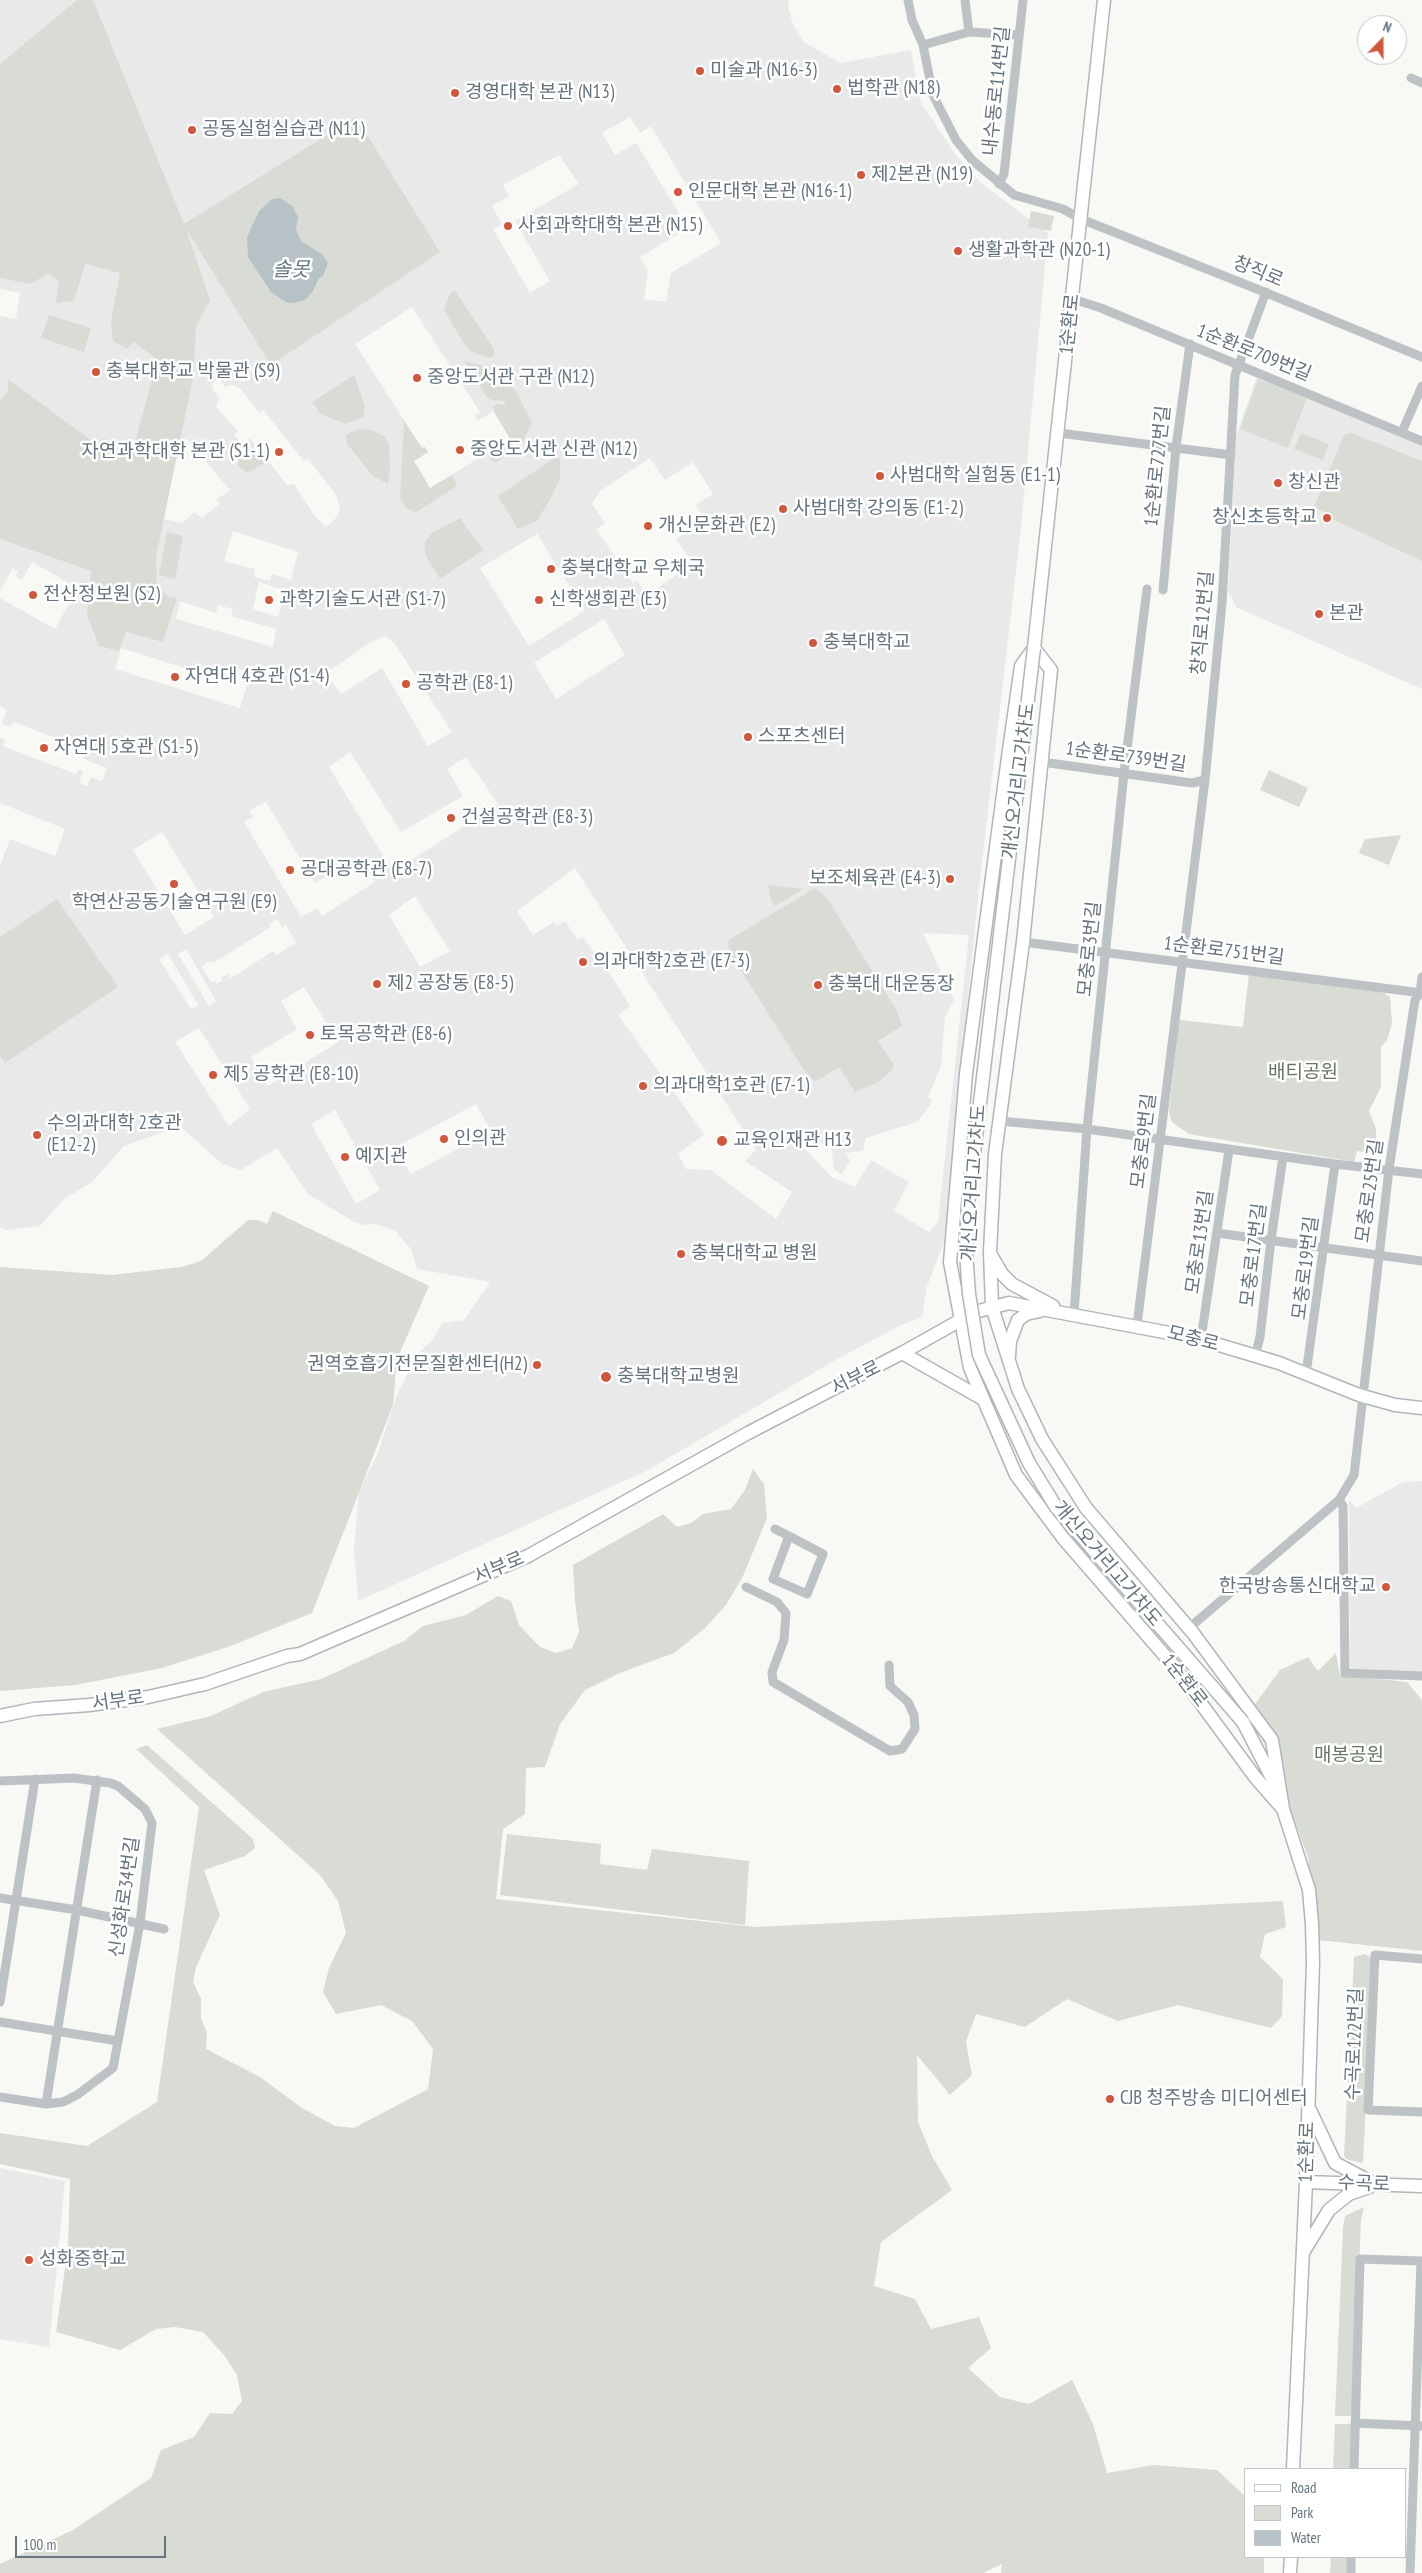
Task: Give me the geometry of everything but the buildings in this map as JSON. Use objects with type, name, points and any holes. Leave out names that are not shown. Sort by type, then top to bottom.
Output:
[{"type":"main road","name":"1순환로","points":[[1104,0],[1059,433],[1034,648],[1021,666],[966,1074],[950,1262],[970,1368],[1016,1475],[1063,1538],[1172,1664],[1255,1776],[1283,1809]]},
{"type":"main road","points":[[1034,648],[1050,670],[1023,942],[995,1154],[990,1252],[992,1308],[1018,1389],[1042,1439],[1086,1508],[1189,1628],[1272,1740],[1283,1809]]},
{"type":"main road","name":"개신오거리고가차도","points":[[1034,648],[968,1204],[966,1252],[968,1286],[979,1355],[1029,1462],[1056,1507],[1243,1722]]},
{"type":"main road","points":[[990,1252],[1002,1274],[1012,1284],[1027,1294],[1074,1314]]},
{"type":"main road","name":"모충로","points":[[961,1320],[975,1312],[1009,1303],[1137,1325],[1201,1339],[1255,1356],[1362,1396],[1396,1405],[1422,1408]]},
{"type":"main road","points":[[1009,1363],[1010,1341],[1018,1320],[1026,1314],[1045,1309]]},
{"type":"main road","name":"서부로","points":[[0,1716],[34,1709],[88,1705],[148,1697],[205,1684],[287,1656],[300,1654],[528,1556],[748,1433],[902,1354],[961,1320]]},
{"type":"main road","points":[[902,1354],[983,1399]]},
{"type":"main road","name":"1순환로","points":[[1243,1722],[1275,1784],[1309,1890],[1312,1924],[1313,1962],[1309,2108],[1293,2468]]},
{"type":"main road","points":[[1309,2108],[1335,2163],[1376,2184]]},
{"type":"main road","name":"수곡로","points":[[1306,2182],[1422,2186]]},
{"type":"main road","points":[[1303,2253],[1335,2204],[1349,2194],[1376,2184]]},
{"type":"main road","points":[[1290,2558],[1290,2573]]},
{"type":"street","name":"창직로","points":[[908,0],[912,20],[923,45],[933,95],[956,140],[972,160],[1014,195],[1063,209],[1081,220],[1266,292],[1422,357]]},
{"type":"street","points":[[965,0],[969,32]]},
{"type":"street","name":"내수동로114번길","points":[[999,184],[1004,174],[1023,0]]},
{"type":"street","points":[[923,45],[969,32],[1019,36]]},
{"type":"street","points":[[1411,78],[1422,83]]},
{"type":"street","name":"창직로12번길","points":[[1182,961],[1206,780],[1222,603],[1238,364],[1266,292]]},
{"type":"street","name":"1순환로709번길","points":[[1073,299],[1190,344],[1422,440]]},
{"type":"street","name":"1순환로727번길","points":[[1163,590],[1176,447],[1190,344]]},
{"type":"street","points":[[1402,432],[1422,386]]},
{"type":"street","points":[[1059,433],[1231,455]]},
{"type":"street","name":"모충로3번길","points":[[1074,1314],[1087,1128],[1124,773],[1147,589]]},
{"type":"street","name":"1순환로739번길","points":[[1042,762],[1192,783],[1206,780]]},
{"type":"street","name":"1순환로751번길","points":[[1023,942],[1421,993]]},
{"type":"street","name":"모충로9번길","points":[[1137,1325],[1182,961]]},
{"type":"street","name":"모충로25번길","points":[[1189,1628],[1339,1500],[1354,1476],[1389,1169],[1415,1000],[1421,993],[1422,977]]},
{"type":"street","points":[[1000,1121],[1087,1128],[1229,1150],[1422,1174]]},
{"type":"street","name":"모충로13번길","points":[[1201,1339],[1229,1150]]},
{"type":"street","name":"모충로17번길","points":[[1255,1356],[1260,1337],[1270,1240],[1283,1157]]},
{"type":"street","name":"모충로19번길","points":[[1306,1374],[1325,1248],[1335,1164]]},
{"type":"street","points":[[1217,1233],[1422,1261]]},
{"type":"street","points":[[1339,1500],[1343,1506],[1345,1673],[1422,1676]]},
{"type":"street","points":[[775,1529],[824,1554],[807,1594],[773,1579],[788,1536]]},
{"type":"street","points":[[746,1587],[777,1602],[786,1613],[784,1640],[772,1672],[773,1682],[890,1751],[902,1749],[915,1729],[914,1715],[908,1702],[890,1686],[889,1665]]},
{"type":"street","name":"신성화로34번길","points":[[0,1781],[74,1778],[96,1780],[118,1786],[150,1815],[152,1823],[140,1923],[113,2068],[108,2074],[63,2102],[46,2104],[0,2097]]},
{"type":"street","points":[[0,2002],[35,1779]]},
{"type":"street","points":[[46,2104],[96,1780]]},
{"type":"street","points":[[0,1898],[76,1910],[164,1929]]},
{"type":"street","name":"수곡로122번길","points":[[1422,1959],[1375,1956],[1368,2110],[1422,2112]]},
{"type":"street","points":[[0,2022],[118,2041]]},
{"type":"street","points":[[1354,2468],[1360,2259],[1421,2261],[1419,2426],[1410,2573]]},
{"type":"street","points":[[1355,2423],[1419,2426]]},
{"type":"street","points":[[1351,2558],[1351,2573]]},
{"type":"shaded area","name":"충북대학교","points":[[0,0],[789,0],[788,7],[793,24],[804,42],[840,63],[911,50],[921,103],[956,155],[982,184],[1048,233],[1021,528],[979,888],[944,1242],[927,1286],[922,1317],[899,1326],[841,1357],[646,1471],[358,1601],[354,1549],[359,1492],[378,1453],[396,1397],[418,1353],[431,1342],[442,1323],[464,1320],[490,1282],[417,1269],[411,1249],[395,1231],[375,1224],[365,1225],[354,1222],[308,1194],[277,1148],[241,1170],[222,1164],[180,1126],[124,1146],[92,1182],[64,1199],[40,1226],[7,1230],[0,1227],[0,866],[10,839],[55,856],[65,829],[0,803],[0,738],[5,740],[3,746],[76,774],[79,769],[83,771],[79,783],[87,786],[91,777],[102,781],[107,768],[82,758],[85,750],[14,722],[11,727],[2,724],[7,710],[0,707],[0,598],[55,629],[69,604],[63,601],[68,593],[63,590],[67,582],[32,562],[22,580],[15,576],[18,571],[13,568],[0,591],[0,316],[16,319],[20,293],[0,289]],"holes":[[[630,117],[640,133],[651,126],[721,243],[671,273],[666,302],[644,299],[648,271],[640,257],[688,228],[636,143],[615,155],[602,133]],[[559,155],[579,184],[515,221],[550,281],[530,293],[493,229],[502,224],[492,206],[509,196],[503,185]],[[412,307],[480,412],[474,416],[478,421],[493,411],[510,439],[430,488],[414,461],[428,452],[425,447],[422,448],[355,344]],[[220,380],[225,387],[231,385],[240,388],[259,413],[263,410],[304,461],[308,459],[336,495],[340,508],[337,517],[326,527],[314,515],[294,484],[287,485],[250,438],[243,445],[234,435],[238,431],[216,407],[219,398],[212,388],[214,381]],[[187,439],[230,490],[216,500],[220,503],[202,518],[194,512],[183,523],[163,519],[175,462]],[[252,448],[264,463],[247,473],[247,452]],[[650,458],[665,480],[693,462],[713,494],[696,505],[705,520],[676,539],[690,559],[684,563],[687,568],[647,595],[637,581],[633,583],[596,529],[605,523],[592,504],[600,491]],[[233,531],[298,552],[291,580],[272,574],[270,581],[254,577],[255,569],[224,561]],[[537,534],[585,611],[529,646],[480,568]],[[259,582],[286,591],[278,617],[253,609]],[[180,601],[216,613],[218,605],[233,609],[231,616],[276,629],[273,647],[176,619]],[[604,619],[625,655],[556,699],[534,663]],[[386,636],[395,644],[452,732],[428,746],[382,668],[341,694],[326,673],[371,642]],[[121,648],[223,680],[228,666],[251,673],[240,708],[115,669]],[[350,752],[401,832],[463,796],[447,769],[466,757],[498,804],[393,872],[329,767]],[[266,802],[315,883],[359,858],[375,882],[322,916],[317,908],[301,917],[244,822],[253,817],[249,810]],[[162,832],[214,917],[185,935],[133,850]],[[575,868],[756,1150],[745,1161],[792,1192],[776,1219],[711,1170],[686,1169],[678,1154],[704,1134],[618,1015],[630,1006],[616,983],[583,937],[578,940],[565,921],[557,926],[554,922],[533,935],[517,911]],[[415,896],[450,951],[420,967],[389,915]],[[277,919],[282,927],[286,925],[296,943],[276,955],[273,951],[231,978],[228,974],[222,977],[222,981],[217,984],[215,981],[211,983],[202,966],[210,961],[213,963],[271,927],[269,924]],[[923,933],[969,935],[938,1222],[929,1232],[894,1211],[909,1182],[871,1160],[855,1187],[833,1178],[797,1141],[831,1144],[834,1170],[842,1174],[850,1161],[845,1153],[863,1151],[866,1138],[917,1122],[933,1101],[928,1097],[941,1066],[945,1017],[954,1000]],[[186,949],[216,1001],[209,1006],[178,954]],[[168,954],[199,1006],[191,1009],[159,959]],[[304,987],[338,1042],[268,1086],[251,1057],[297,1029],[281,1001]],[[199,1028],[250,1109],[229,1126],[175,1042]],[[476,1104],[491,1131],[411,1174],[396,1147]],[[335,1110],[380,1190],[356,1204],[311,1124]]]},
{"type":"shaded area","name":"창신초등학교","points":[[1257,377],[1422,445],[1422,689],[1236,607],[1228,591],[1236,435]]},
{"type":"shaded area","name":"한국방송통신대학교","points":[[1422,1481],[1422,1672],[1355,1671],[1350,1666],[1349,1500],[1356,1508],[1403,1482]]},
{"type":"shaded area","name":"성화중학교","points":[[0,2168],[65,2181],[49,2347],[0,2339]]},
{"type":"green space","points":[[77,0],[93,0],[184,224],[356,117],[440,252],[271,365],[186,229],[210,300],[196,327],[193,378],[156,557],[157,584],[167,596],[177,598],[163,642],[126,632],[119,651],[99,646],[87,615],[91,571],[0,539],[0,401],[8,392],[8,379],[111,455],[132,454],[153,375],[163,364],[134,342],[127,349],[113,341],[111,321],[120,273],[85,264],[74,301],[56,303],[59,281],[48,273],[31,284],[0,278],[0,64]]},
{"type":"green space","points":[[1031,211],[1054,216],[1051,231],[1028,227]]},
{"type":"green space","points":[[455,291],[494,349],[494,356],[488,358],[471,351],[465,345],[444,310],[450,293]]},
{"type":"green space","points":[[49,315],[91,328],[84,352],[41,338]]},
{"type":"green space","points":[[464,361],[498,370],[516,392],[532,423],[522,443],[497,462],[492,461],[487,453],[510,439],[492,407],[497,404],[505,405],[505,401],[491,400],[487,397]]},
{"type":"green space","points":[[354,375],[365,406],[363,417],[345,424],[321,414],[312,402]]},
{"type":"green space","points":[[1258,379],[1307,398],[1288,448],[1240,429]]},
{"type":"green space","points":[[404,421],[422,448],[425,447],[428,452],[414,461],[430,488],[452,475],[457,486],[415,513],[405,506],[400,499]]},
{"type":"green space","points":[[359,429],[372,430],[384,436],[389,444],[390,467],[388,484],[373,476],[347,444],[346,434]]},
{"type":"green space","points":[[1301,433],[1329,444],[1323,460],[1294,449]]},
{"type":"green space","points":[[1351,433],[1422,461],[1422,561],[1326,516],[1327,513],[1314,507],[1344,435]]},
{"type":"green space","points":[[252,448],[265,463],[247,473],[237,465],[241,455]]},
{"type":"green space","points":[[556,457],[560,458],[560,478],[553,494],[537,521],[518,529],[498,496]]},
{"type":"green space","points":[[460,518],[483,550],[440,579],[426,556],[424,543],[432,533]]},
{"type":"green space","points":[[167,532],[183,536],[175,579],[159,575]]},
{"type":"green space","points":[[1269,770],[1308,788],[1299,807],[1260,790]]},
{"type":"green space","points":[[1401,835],[1389,865],[1359,853],[1365,839]]},
{"type":"green space","points":[[768,885],[803,889],[775,906],[770,898]]},
{"type":"green space","points":[[815,888],[827,898],[897,1011],[902,1026],[878,1041],[894,1065],[893,1069],[877,1083],[855,1092],[839,1067],[815,1082],[804,1070],[730,953],[727,941]]},
{"type":"green space","points":[[57,899],[118,987],[5,1063],[0,1056],[0,937]]},
{"type":"green space","name":"배티공원","points":[[1249,973],[1381,991],[1390,997],[1392,1023],[1387,1040],[1381,1047],[1381,1087],[1369,1111],[1376,1129],[1376,1140],[1371,1153],[1357,1151],[1354,1162],[1189,1134],[1172,1122],[1169,1112],[1179,1020],[1243,1027]]},
{"type":"green space","points":[[273,1211],[429,1286],[397,1359],[393,1405],[312,1613],[228,1647],[162,1668],[75,1685],[0,1691],[0,1267],[112,1275],[181,1267],[201,1261],[248,1220],[258,1220],[267,1224]]},
{"type":"green space","points":[[753,1469],[764,1484],[767,1518],[743,1576],[726,1605],[704,1629],[674,1653],[622,1672],[585,1690],[560,1724],[545,1767],[526,1768],[525,1814],[503,1829],[496,1899],[756,1927],[1283,1901],[1286,1927],[1265,1934],[1260,1957],[1283,1979],[1282,2016],[1271,2028],[1178,2005],[1118,2021],[1067,1999],[1025,2027],[976,2014],[966,2042],[972,2075],[950,2095],[917,2055],[918,2122],[932,2156],[952,2190],[881,2242],[874,2286],[915,2299],[931,2329],[979,2317],[991,2348],[968,2368],[1000,2397],[1029,2404],[1072,2380],[1093,2424],[1107,2473],[1154,2465],[1217,2470],[1244,2495],[1244,2558],[1264,2558],[1264,2573],[1001,2573],[1002,2564],[983,2573],[0,2573],[0,2564],[73,2530],[151,2478],[161,2450],[194,2437],[210,2413],[232,2414],[242,2401],[237,2375],[224,2355],[203,2332],[175,2327],[156,2329],[120,2350],[56,2332],[68,2248],[70,2179],[0,2164],[0,2133],[87,2146],[157,2102],[199,1807],[136,1749],[147,1745],[253,1839],[255,1848],[245,1856],[204,1870],[220,1915],[196,1967],[193,1982],[201,1999],[201,2019],[207,2032],[206,2049],[260,2077],[302,2108],[335,2126],[354,2128],[428,2089],[433,2049],[412,2021],[381,2005],[336,2014],[323,1992],[329,1968],[346,1933],[338,1901],[320,1875],[157,1729],[211,1716],[263,1692],[321,1679],[404,1641],[423,1626],[466,1615],[498,1596],[511,1601],[519,1625],[540,1647],[556,1653],[572,1648],[579,1632],[573,1565],[663,1514],[677,1527],[691,1523],[703,1514],[731,1509],[745,1490]]},
{"type":"green space","name":"매봉공원","points":[[1336,1653],[1340,1675],[1407,1682],[1422,1700],[1422,1951],[1318,1940],[1308,1857],[1268,1749],[1247,1715],[1280,1670],[1308,1657],[1318,1671]]},
{"type":"green space","points":[[507,1834],[601,1844],[600,1864],[647,1870],[652,1849],[749,1861],[745,1925],[500,1895]]},
{"type":"green space","points":[[1364,1954],[1373,1958],[1363,2163],[1348,2160],[1344,2156],[1354,1957]]},
{"type":"green space","points":[[1364,2207],[1361,2220],[1353,2416],[1335,2416],[1343,2228],[1345,2216]]},
{"type":"green space","points":[[1335,2424],[1352,2424],[1351,2468],[1333,2468]]},
{"type":"green space","points":[[1331,2558],[1348,2558],[1347,2573],[1330,2573]]},
{"type":"water","name":"솔못","points":[[280,198],[292,206],[298,217],[296,230],[302,242],[322,254],[328,263],[323,276],[319,278],[313,291],[305,300],[294,303],[286,302],[271,292],[248,257],[247,237],[259,211],[272,199]]},
{"type":"place","name":"미술과 (N16-3)","points":[[700,71]]},
{"type":"place","name":"법학관 (N18)","points":[[837,89]]},
{"type":"place","name":"경영대학 본관 (N13)","points":[[455,93]]},
{"type":"place","name":"공동실험실습관 (N11)","points":[[192,130]]},
{"type":"place","name":"제2본관 (N19)","points":[[861,175]]},
{"type":"place","name":"인문대학 본관 (N16-1)","points":[[678,192]]},
{"type":"place","name":"사회과학대학 본관 (N15)","points":[[508,226]]},
{"type":"place","name":"생활과학관 (N20-1)","points":[[958,251]]},
{"type":"place","name":"충북대학교 박물관 (S9)","points":[[96,372]]},
{"type":"place","name":"중앙도서관 구관 (N12)","points":[[417,378]]},
{"type":"place","name":"중앙도서관 신관 (N12)","points":[[460,450]]},
{"type":"place","name":"자연과학대학 본관 (S1-1)","points":[[279,452]]},
{"type":"place","name":"사범대학 실험동 (E1-1)","points":[[880,476]]},
{"type":"place","name":"창신관","points":[[1278,483]]},
{"type":"place","name":"사범대학 강의동 (E1-2)","points":[[783,509]]},
{"type":"place","name":"창신초등학교","points":[[1327,518]]},
{"type":"place","name":"개신문화관 (E2)","points":[[648,526]]},
{"type":"place","name":"충북대학교 우체국","points":[[551,569]]},
{"type":"place","name":"전산정보원 (S2)","points":[[33,595]]},
{"type":"place","name":"과학기술도서관 (S1-7)","points":[[269,600]]},
{"type":"place","name":"신학생회관 (E3)","points":[[539,600]]},
{"type":"place","name":"본관","points":[[1319,614]]},
{"type":"place","name":"충북대학교","points":[[813,643]]},
{"type":"place","name":"자연대 4호관 (S1-4)","points":[[175,677]]},
{"type":"place","name":"공학관 (E8-1)","points":[[406,684]]},
{"type":"place","name":"스포츠센터","points":[[748,737]]},
{"type":"place","name":"자연대 5호관 (S1-5)","points":[[44,748]]},
{"type":"place","name":"건설공학관 (E8-3)","points":[[451,818]]},
{"type":"place","name":"공대공학관 (E8-7)","points":[[290,870]]},
{"type":"place","name":"보조체육관 (E4-3)","points":[[950,879]]},
{"type":"place","name":"학연산공동기술연구원 (E9)","points":[[174,884]]},
{"type":"place","name":"의과대학2호관 (E7-3)","points":[[583,962]]},
{"type":"place","name":"제2 공장동 (E8-5)","points":[[377,984]]},
{"type":"place","name":"충북대 대운동장","points":[[818,985]]},
{"type":"place","name":"토목공학관 (E8-6)","points":[[310,1035]]},
{"type":"place","name":"제5 공학관 (E8-10)","points":[[213,1075]]},
{"type":"place","name":"의과대학1호관 (E7-1)","points":[[643,1086]]},
{"type":"place","name":"수의과대학 2호관 (E12-2)","points":[[37,1135]]},
{"type":"place","name":"인의관","points":[[444,1139]]},
{"type":"place","name":"교육인재관 H13","points":[[722,1141]]},
{"type":"place","name":"예지관","points":[[345,1157]]},
{"type":"place","name":"충북대학교 병원","points":[[681,1254]]},
{"type":"place","name":"권역호흡기전문질환센터(H2)","points":[[537,1365]]},
{"type":"place","name":"충북대학교병원","points":[[606,1377]]},
{"type":"place","name":"한국방송통신대학교","points":[[1386,1587]]},
{"type":"place","name":"CJB 청주방송 미디어센터","points":[[1110,2099]]},
{"type":"place","name":"성화중학교","points":[[29,2260]]}]
